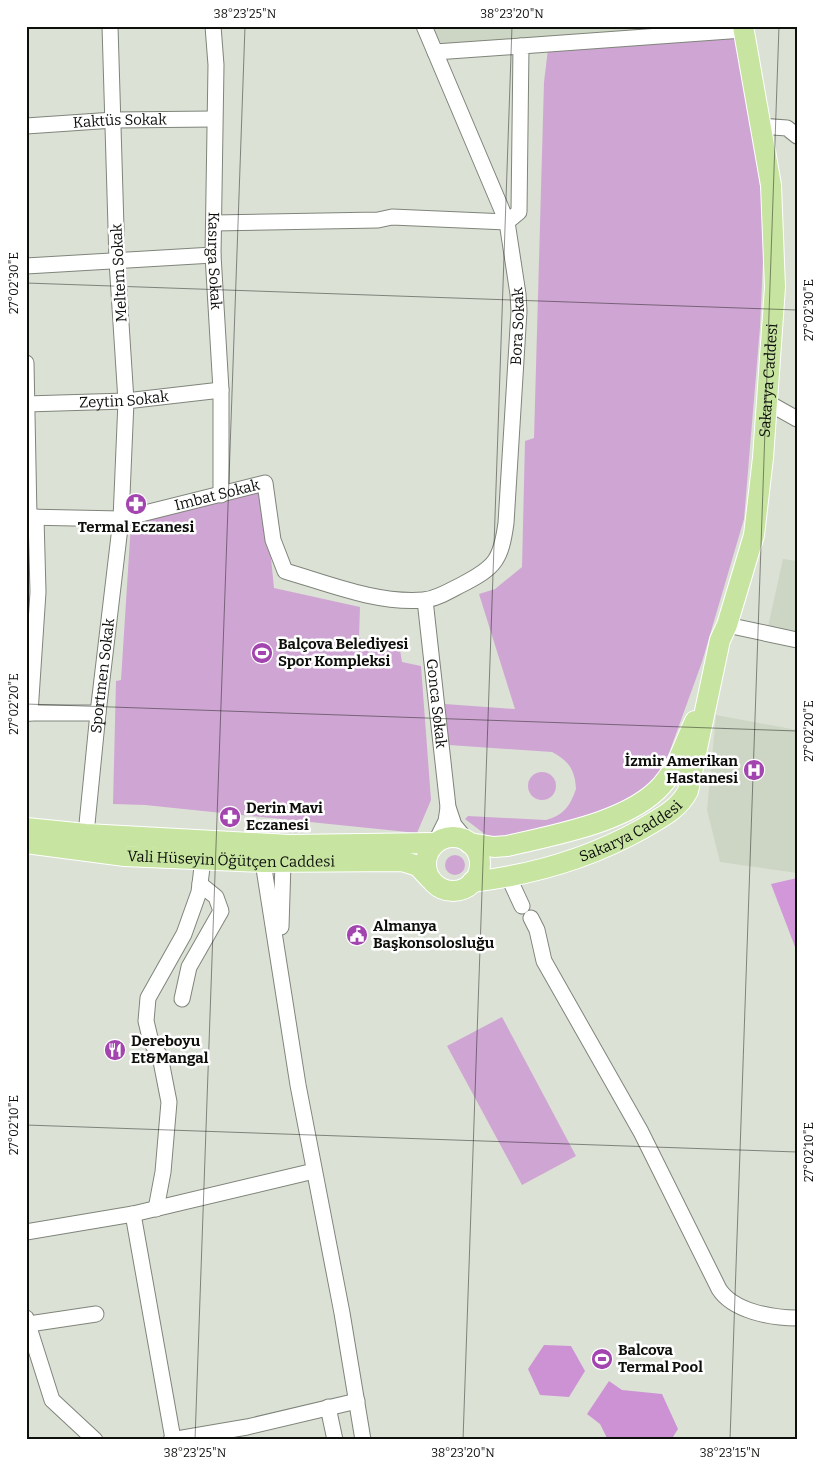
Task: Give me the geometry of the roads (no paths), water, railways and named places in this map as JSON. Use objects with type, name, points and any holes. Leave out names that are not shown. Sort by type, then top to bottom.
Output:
[{"type":"main road","name":"Sakarya Caddesi","points":[[472,882],[509,878],[588,855],[617,842],[675,808],[686,796],[692,778],[706,699],[720,640],[727,625],[754,534],[763,458],[765,401],[775,287],[771,185],[743,28]]},
{"type":"main road","name":"Sakarya Caddesi","points":[[469,843],[494,847],[507,846],[588,824],[633,808],[650,797],[663,784],[675,766],[706,699]]},
{"type":"main road","name":"Vali Hüseyin Öğütçen Caddesi","points":[[26,828],[286,854],[402,861],[418,866],[430,879]]},
{"type":"main road","points":[[452,837],[469,843],[478,853],[479,861],[479,870],[472,882],[459,890],[447,890],[438,887],[430,879],[427,870],[427,855],[435,842],[452,837]]},
{"type":"main road","name":"Vali Hüseyin Öğütçen Caddesi","points":[[286,854],[435,842]]},
{"type":"main road","name":"Vali Hüseyin Öğütçen Caddesi","points":[[26,844],[125,856],[263,862]]},
{"type":"main road","points":[[263,862],[286,854]]},
{"type":"street","name":"Meltem Sokak","points":[[110,26],[117,261],[126,401],[121,519]]},
{"type":"street","name":"Kasırga Sokak","points":[[213,26],[216,65],[213,255],[221,390],[221,495]]},
{"type":"street","name":"Bora Sokak","points":[[424,26],[507,222],[519,311],[503,544],[500,556],[490,568],[439,595],[425,600]]},
{"type":"street","points":[[436,52],[743,28]]},
{"type":"street","points":[[214,222],[378,220],[392,217],[507,222],[519,212],[521,46]]},
{"type":"street","name":"Kaktüs Sokak","points":[[26,126],[114,120],[214,118]]},
{"type":"street","points":[[760,126],[787,128],[797,136]]},
{"type":"street","points":[[26,266],[213,255]]},
{"type":"street","points":[[26,363],[30,517],[38,592],[28,713],[98,713]]},
{"type":"street","name":"Zeytin Sokak","points":[[27,404],[126,401],[221,390]]},
{"type":"street","points":[[765,401],[797,418]]},
{"type":"street","name":"Imbat Sokak","points":[[30,517],[121,519],[265,483],[273,540],[286,571],[375,596],[425,600]]},
{"type":"street","name":"Sportmen Sokak","points":[[86,834],[121,519]]},
{"type":"street","name":"Gonca Sokak","points":[[425,600],[448,807]]},
{"type":"street","points":[[727,625],[797,640]]},
{"type":"street","points":[[435,842],[446,821],[448,807]]},
{"type":"street","points":[[448,807],[454,825],[469,843]]},
{"type":"street","points":[[280,964],[286,854]]},
{"type":"street","points":[[156,1210],[163,1172],[169,1102],[160,1056],[151,1042],[146,1021],[148,998],[184,934],[200,884],[203,859]]},
{"type":"street","points":[[263,862],[298,1085],[363,1440]]},
{"type":"street","points":[[509,878],[537,930],[544,961],[642,1132],[719,1289],[725,1298],[747,1309],[787,1318],[797,1318]]},
{"type":"street","points":[[182,999],[190,967],[222,911],[216,897],[200,884]]},
{"type":"street","points":[[26,1232],[156,1210],[314,1171]]},
{"type":"street","points":[[133,1214],[180,1439],[246,1427],[357,1401]]},
{"type":"street","points":[[95,1440],[52,1400],[27,1321],[96,1314]]},
{"type":"street","points":[[328,1408],[335,1440]]},
{"type":"place","name":"Termal Eczanesi","points":[[136,504]]},
{"type":"place","name":"Balçova Belediyesi Spor Kompleksi","points":[[262,653]]},
{"type":"place","name":"İzmir Amerikan Hastanesi","points":[[754,770]]},
{"type":"place","name":"Derin Mavi Eczanesi","points":[[230,817]]},
{"type":"place","name":"Almanya Başkonsolosluğu","points":[[357,935]]},
{"type":"place","name":"Dereboyu Et&Mangal","points":[[115,1050]]},
{"type":"place","name":"Balcova Termal Pool","points":[[602,1359]]}]
